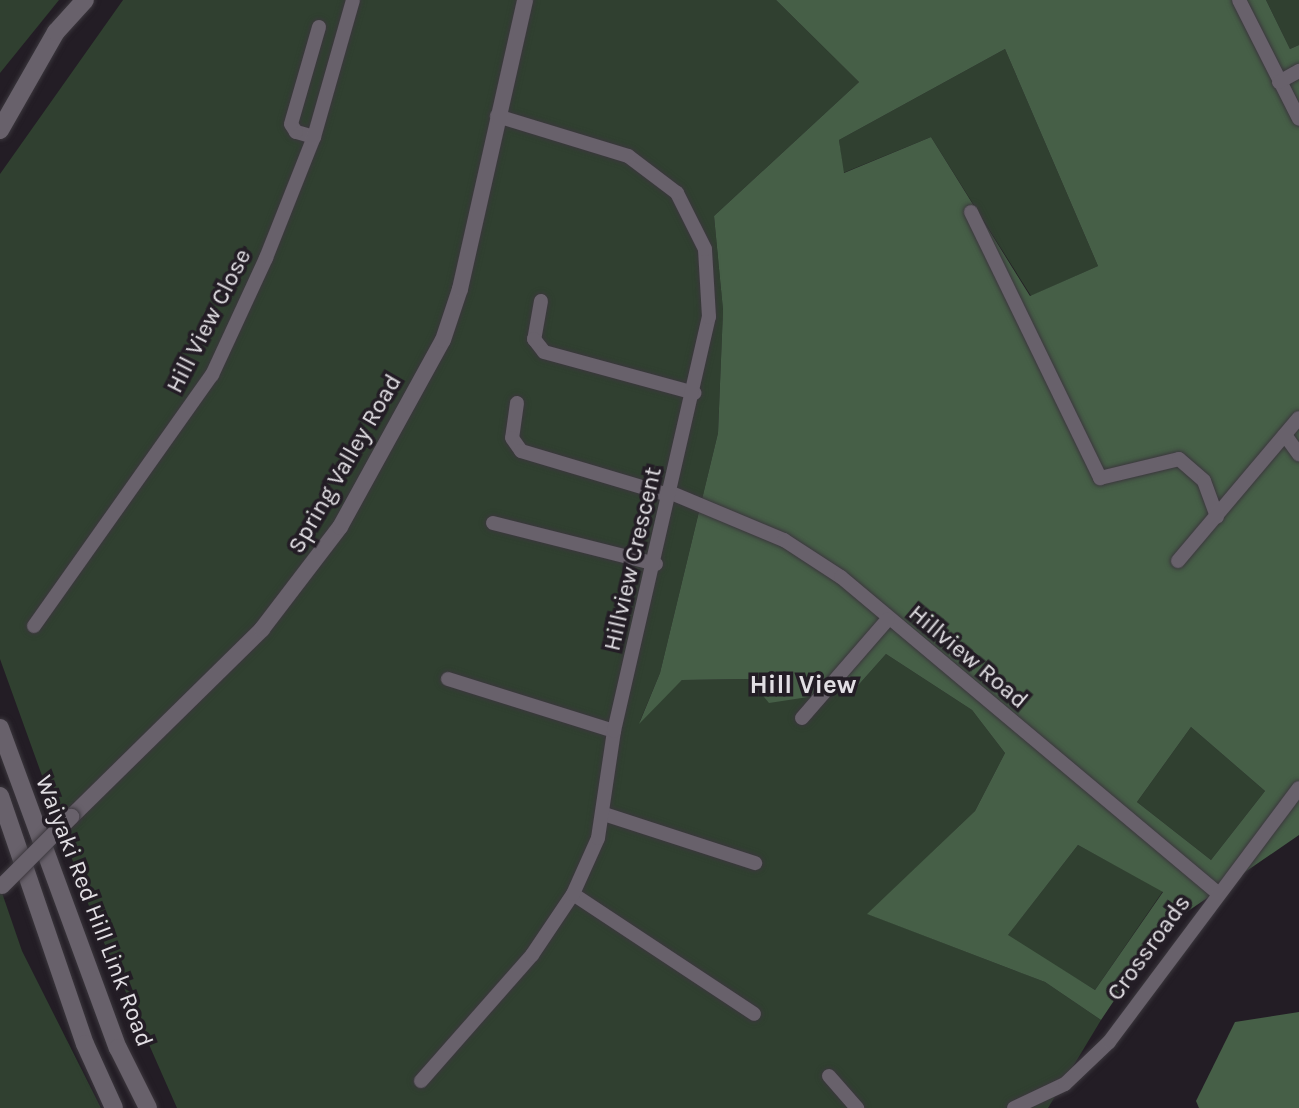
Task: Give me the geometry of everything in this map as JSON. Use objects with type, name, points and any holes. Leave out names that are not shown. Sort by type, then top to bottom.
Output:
[{"type":"main road","points":[[0,130],[56,32],[85,0]]},
{"type":"main road","name":"Waiyaki Red Hill Link Road","points":[[0,728],[118,1048],[148,1108]]},
{"type":"main road","name":"Waiyaki Red Hill Link Road","points":[[0,796],[85,1044],[114,1108]]},
{"type":"street","name":"Hill View Close","points":[[34,626],[212,375],[266,258],[314,137],[353,0]]},
{"type":"street","name":"Spring Valley Road","points":[[1,888],[262,629],[340,527],[443,340],[460,289],[525,0]]},
{"type":"street","points":[[1239,0],[1299,119]]},
{"type":"street","points":[[314,137],[296,132],[291,124],[319,27]]},
{"type":"street","points":[[1279,82],[1299,71]]},
{"type":"street","name":"Hillview Crescent","points":[[421,1081],[532,955],[573,894],[604,814],[614,731],[656,564],[709,317],[709,277],[696,222],[677,193],[628,156],[497,116]]},
{"type":"street","points":[[971,212],[1100,478],[1179,459],[1204,481],[1217,517]]},
{"type":"street","points":[[541,301],[534,339],[544,352],[695,393]]},
{"type":"street","name":"Hillview Road","points":[[517,403],[512,438],[521,451],[669,494],[784,540],[841,577],[1216,892]]},
{"type":"street","points":[[1178,561],[1299,418]]},
{"type":"street","points":[[1285,435],[1299,454]]},
{"type":"street","points":[[493,523],[656,564]]},
{"type":"street","points":[[802,718],[888,619]]},
{"type":"street","points":[[448,679],[614,731]]},
{"type":"street","name":"Crossroads","points":[[1014,1108],[1046,1095],[1088,1065],[1216,892],[1299,788]]},
{"type":"street","points":[[604,814],[755,863]]},
{"type":"street","points":[[573,894],[754,1014]]},
{"type":"street","points":[[829,1076],[857,1108]]},
{"type":"green space","points":[[0,0],[59,0],[0,73]]},
{"type":"green space","points":[[123,0],[776,0],[859,82],[714,216],[723,310],[718,433],[660,673],[640,721],[682,680],[749,679],[854,690],[886,654],[972,710],[1005,753],[975,811],[868,914],[1045,982],[1101,1020],[1048,1108],[177,1108],[94,920],[0,659],[0,174]]},
{"type":"green space","points":[[776,0],[1266,0],[1290,49],[1299,45],[1299,835],[1162,929],[1101,1020],[1045,982],[867,914],[975,811],[1005,753],[972,710],[886,654],[854,690],[769,703],[749,679],[682,680],[639,724],[660,673],[718,433],[723,310],[714,216],[859,82]],"holes":[[[1005,49],[1098,266],[1030,296],[931,137],[844,173],[839,140]],[[1191,727],[1265,791],[1211,860],[1137,802]],[[1078,845],[1163,892],[1095,990],[1008,935]]]},
{"type":"green space","points":[[1266,0],[1299,0],[1299,45],[1290,49]]},
{"type":"green space","points":[[1005,49],[1098,266],[1031,296],[931,137],[843,173],[839,140]]},
{"type":"green space","points":[[1191,727],[1265,791],[1211,860],[1137,802]]},
{"type":"green space","points":[[1078,845],[1163,891],[1095,990],[1007,936]]},
{"type":"green space","points":[[0,887],[22,951],[101,1108],[0,1108]]},
{"type":"green space","points":[[1299,1012],[1299,1108],[1199,1108],[1196,1101],[1235,1022]]},
{"type":"district","name":"Hill View","points":[[803,685]]}]
